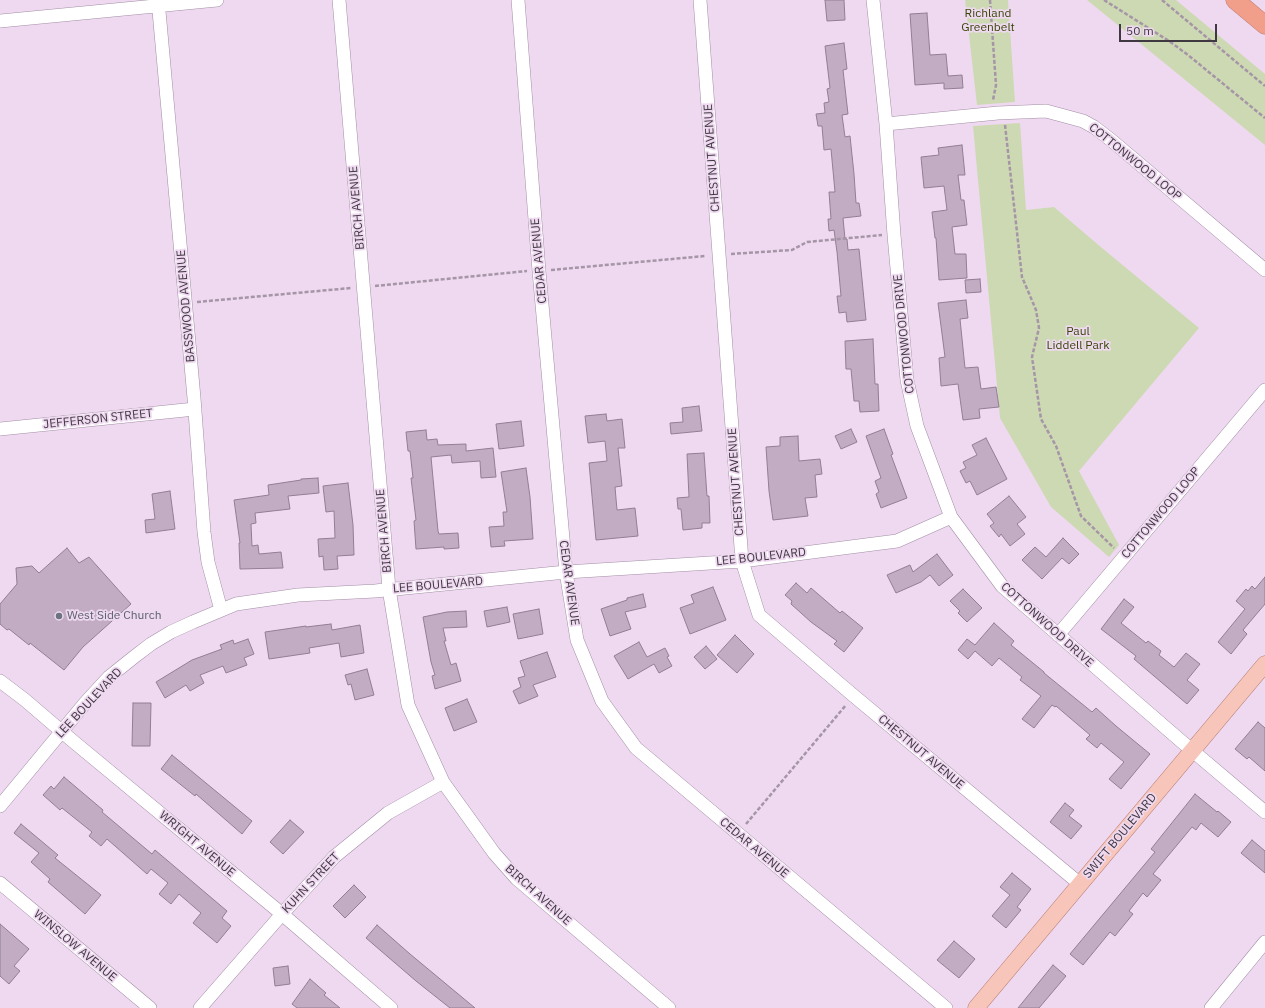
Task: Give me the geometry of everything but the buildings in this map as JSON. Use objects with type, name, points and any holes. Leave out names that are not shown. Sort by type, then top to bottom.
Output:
[{"type":"highway","points":[[1235,0],[1265,26]]},
{"type":"main road","name":"SWIFT BOULEVARD","points":[[976,1008],[1265,664]]},
{"type":"street","points":[[0,21],[158,3],[217,0]]},
{"type":"street","name":"BIRCH AVENUE","points":[[339,0],[389,589],[408,705],[443,782],[494,853],[517,879],[669,1008]]},
{"type":"street","name":"CEDAR AVENUE","points":[[518,0],[539,270],[566,572],[577,640],[602,701],[636,748],[946,1008]]},
{"type":"street","name":"CHESTNUT AVENUE","points":[[700,0],[742,561],[759,615],[882,720],[1080,884]]},
{"type":"street","name":"COTTONWOOD DRIVE","points":[[873,0],[886,124],[907,380],[917,426],[950,517],[1002,586],[1265,812]]},
{"type":"street","name":"BASSWOOD AVENUE","points":[[158,3],[195,409],[205,538],[208,562],[221,610]]},
{"type":"street","name":"COTTONWOOD LOOP","points":[[886,124],[1006,113],[1046,111],[1083,122],[1094,127],[1111,140],[1265,270]]},
{"type":"street","name":"COTTONWOOD LOOP","points":[[1058,635],[1265,390]]},
{"type":"street","name":"JEFFERSON STREET","points":[[0,429],[195,409]]},
{"type":"street","name":"LEE BOULEVARD","points":[[0,806],[86,702],[109,677],[134,656],[171,632],[236,604],[298,595],[389,589],[566,572],[742,561],[897,541],[950,517]]},
{"type":"street","name":"WRIGHT AVENUE","points":[[0,681],[25,700],[282,914],[392,1008]]},
{"type":"street","name":"KUHN STREET","points":[[200,1008],[334,856],[388,813],[443,782]]},
{"type":"street","name":"WINSLOW AVENUE","points":[[0,883],[150,1008]]},
{"type":"street","points":[[1211,1008],[1265,942]]},
{"type":"path","points":[[990,0],[996,85],[993,100]]},
{"type":"path","points":[[1104,0],[1150,28],[1183,52],[1265,118]]},
{"type":"path","points":[[1162,0],[1265,86]]},
{"type":"path","points":[[1004,125],[1022,277],[1036,310],[1039,328],[1032,356],[1041,419],[1056,446],[1081,516],[1114,548]]},
{"type":"path","points":[[729,255],[792,250],[807,242],[883,235]]},
{"type":"path","points":[[551,270],[705,256]]},
{"type":"path","points":[[375,286],[530,271]]},
{"type":"path","points":[[197,302],[352,288]]},
{"type":"path","points":[[746,824],[846,705]]},
{"type":"green space","name":"Richland Greenbelt","points":[[965,0],[1008,0],[1015,102],[977,105]]},
{"type":"green space","points":[[1087,0],[1176,0],[1265,74],[1265,145]]},
{"type":"green space","name":"Paul Liddell Park","points":[[1020,123],[1026,210],[1054,207],[1199,328],[1079,471],[1119,545],[1109,557],[1051,507],[1000,418],[973,126]]},
{"type":"place","name":"West Side Church","points":[[59,616]]}]
